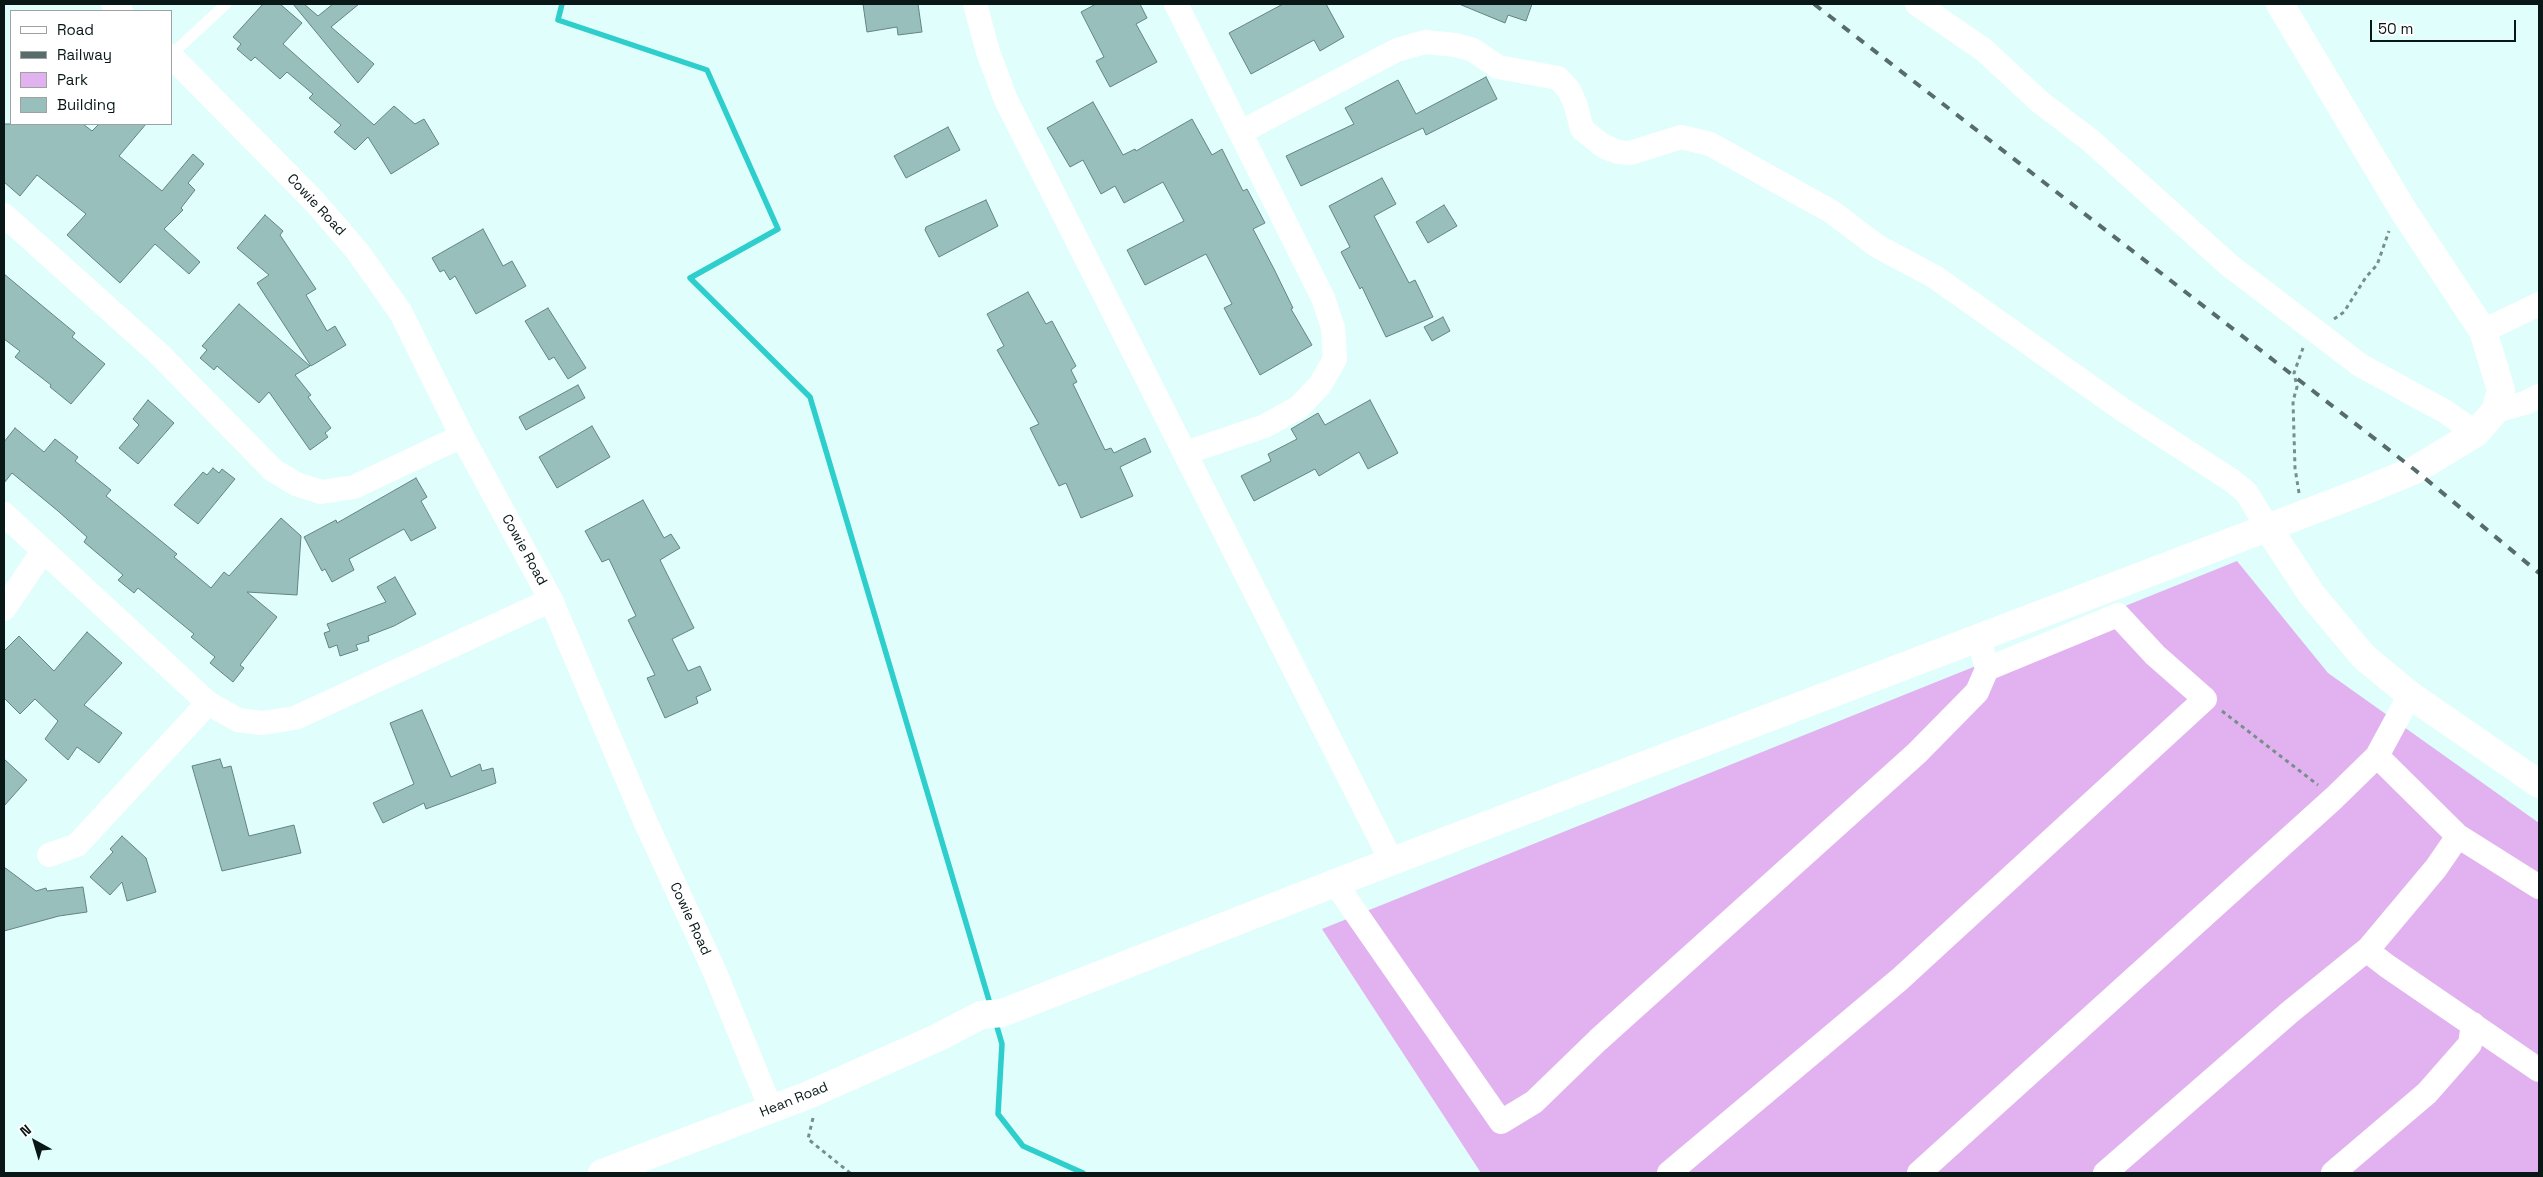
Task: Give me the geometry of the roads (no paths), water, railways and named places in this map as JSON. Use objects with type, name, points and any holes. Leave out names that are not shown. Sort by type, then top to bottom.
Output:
[{"type":"street","points":[[975,4],[988,52],[1006,100],[1392,862]]},
{"type":"street","points":[[1176,4],[1323,298],[1333,328],[1335,359],[1320,385],[1299,407],[1265,426],[1185,453]]},
{"type":"street","points":[[1917,4],[1984,50],[2040,102],[2090,140],[2230,265],[2360,365],[2446,412],[2476,433]]},
{"type":"street","points":[[2280,4],[2403,210],[2483,331],[2501,390],[2495,411]]},
{"type":"street","points":[[1241,132],[1397,50],[1425,42],[1456,44],[1473,50],[1498,67],[1558,78],[1569,90],[1576,106],[1582,129],[1603,146],[1618,152],[1630,152],[1681,137],[1710,144],[1832,212],[1877,246],[1935,277],[2123,410],[2231,480],[2251,499],[2312,595],[2364,657],[2410,694],[2539,784]]},
{"type":"street","name":"Cowie Road","points":[[172,57],[315,202],[358,252],[401,313],[462,436],[551,600],[646,824],[714,970],[771,1109]]},
{"type":"street","points":[[4,215],[158,353],[273,470],[296,484],[321,492],[354,487],[462,436]]},
{"type":"street","points":[[2483,331],[2539,304]]},
{"type":"street","points":[[2495,411],[2525,403],[2539,396]]},
{"type":"street","name":"Hean Road","points":[[602,1173],[806,1096],[992,1014],[1978,639],[2415,470],[2476,433],[2495,411]]},
{"type":"street","points":[[4,514],[208,703],[238,720],[262,723],[295,718],[551,600]]},
{"type":"street","points":[[4,609],[43,551]]},
{"type":"street","points":[[1670,1173],[1900,979],[2205,699],[2155,655],[2118,615],[2092,624],[1987,669]]},
{"type":"street","points":[[1335,883],[1502,1122],[1534,1102],[1598,1040],[1813,845],[1879,789],[1977,692],[1987,669],[1978,639]]},
{"type":"street","points":[[1919,1173],[2334,798],[2377,756],[2410,694]]},
{"type":"street","points":[[49,855],[77,845],[208,703]]},
{"type":"street","points":[[2377,756],[2458,836],[2539,887]]},
{"type":"street","points":[[2104,1173],[2290,1012],[2369,948],[2436,868],[2458,836]]},
{"type":"street","points":[[2369,948],[2374,956],[2387,966],[2539,1070]]},
{"type":"street","points":[[2333,1173],[2426,1093],[2470,1044],[2473,1024]]},
{"type":"lane","points":[[172,55],[226,4]]},
{"type":"waterway","points":[[562,4],[558,20],[707,70],[778,229],[690,278],[810,397],[991,1007]]},
{"type":"waterway","points":[[995,1020],[1002,1044],[998,1114],[1023,1146],[1083,1173]]},
{"type":"railway","points":[[1814,4],[2415,470],[2539,573]]}]
